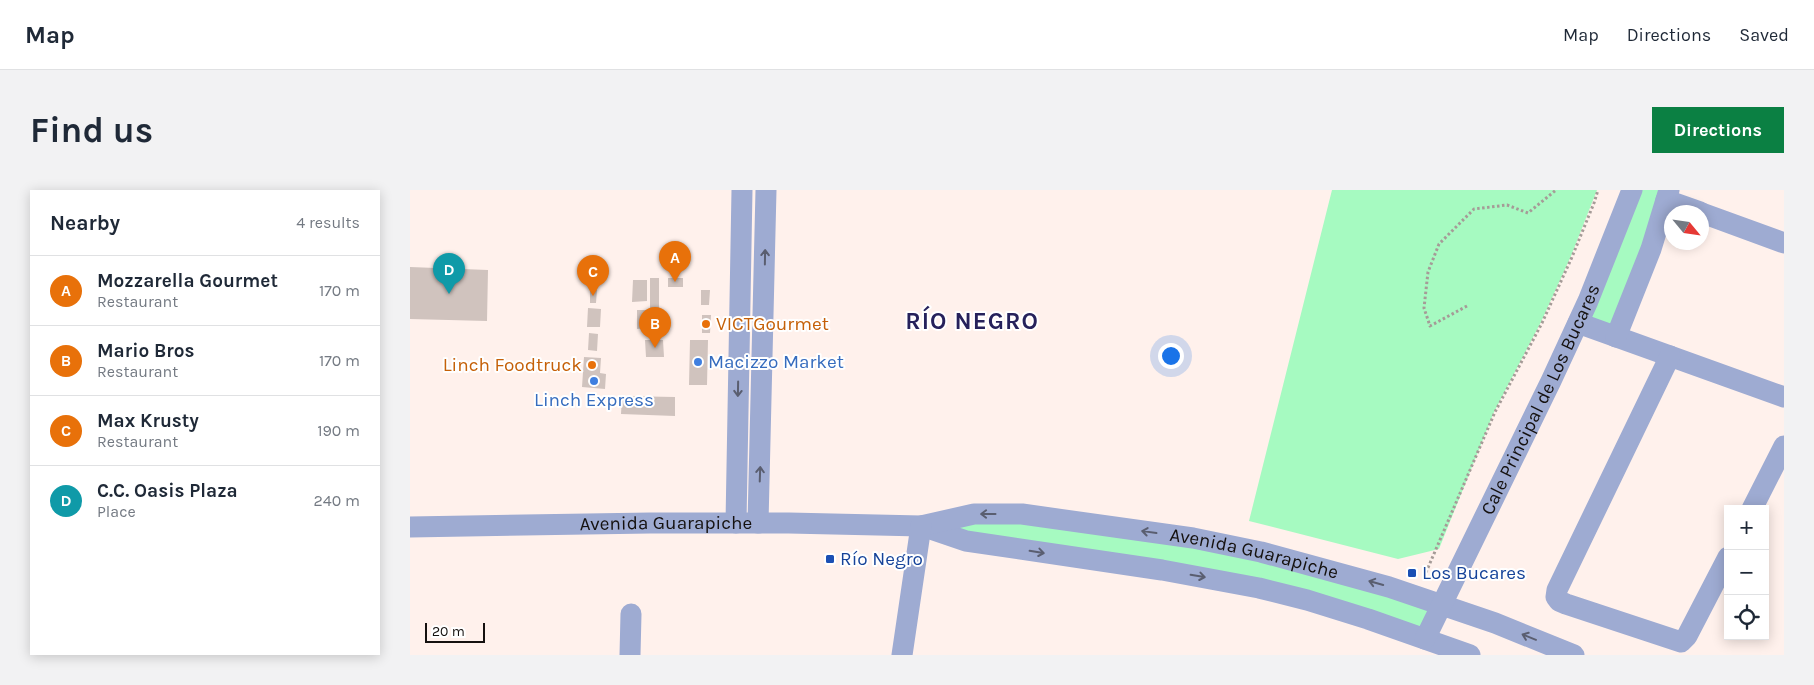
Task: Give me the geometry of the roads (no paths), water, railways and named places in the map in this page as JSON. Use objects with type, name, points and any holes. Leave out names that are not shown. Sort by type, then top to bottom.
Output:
[{"type":"street","points":[[736,523],[742,190]]},
{"type":"street","points":[[758,523],[766,190]]},
{"type":"street","name":"Cale Principal de Los Bucares","points":[[1425,639],[1500,488],[1578,323],[1612,244],[1632,190]]},
{"type":"street","points":[[1616,337],[1651,249],[1667,195],[1686,205]]},
{"type":"street","points":[[1709,216],[1784,243]]},
{"type":"street","points":[[739,305],[764,306]]},
{"type":"street","points":[[1578,323],[1784,397]]},
{"type":"street","points":[[1670,356],[1556,597],[1559,601],[1566,604],[1681,642],[1688,636],[1724,565]]},
{"type":"street","points":[[1754,505],[1784,446]]},
{"type":"street","name":"Avenida Guarapiche","points":[[410,527],[736,523],[921,526],[974,514],[1022,514],[1174,535],[1260,552],[1332,570],[1416,596],[1574,655]]},
{"type":"street","points":[[902,655],[921,526]]},
{"type":"street","name":"Avenida Guarapiche","points":[[921,526],[966,541],[1162,570],[1259,588],[1368,619],[1470,655]]},
{"type":"street","points":[[630,655],[631,614]]},
{"type":"place","name":"Mozzarella Gourmet","points":[[675,282]]},
{"type":"place","name":"C.C. Oasis Plaza","points":[[449,294]]},
{"type":"place","name":"Max Krusty","points":[[593,296]]},
{"type":"place","name":"VICTGourmet","points":[[706,324]]},
{"type":"place","name":"Mario Bros","points":[[655,348]]},
{"type":"place","name":"Macizzo Market","points":[[698,362]]},
{"type":"place","name":"Linch Foodtruck","points":[[592,365]]},
{"type":"place","name":"Linch Express","points":[[594,381]]},
{"type":"place","name":"Río Negro","points":[[830,559]]},
{"type":"place","name":"Los Bucares","points":[[1412,573]]},
{"type":"district","name":"RÍO NEGRO","points":[[972,321]]}]
